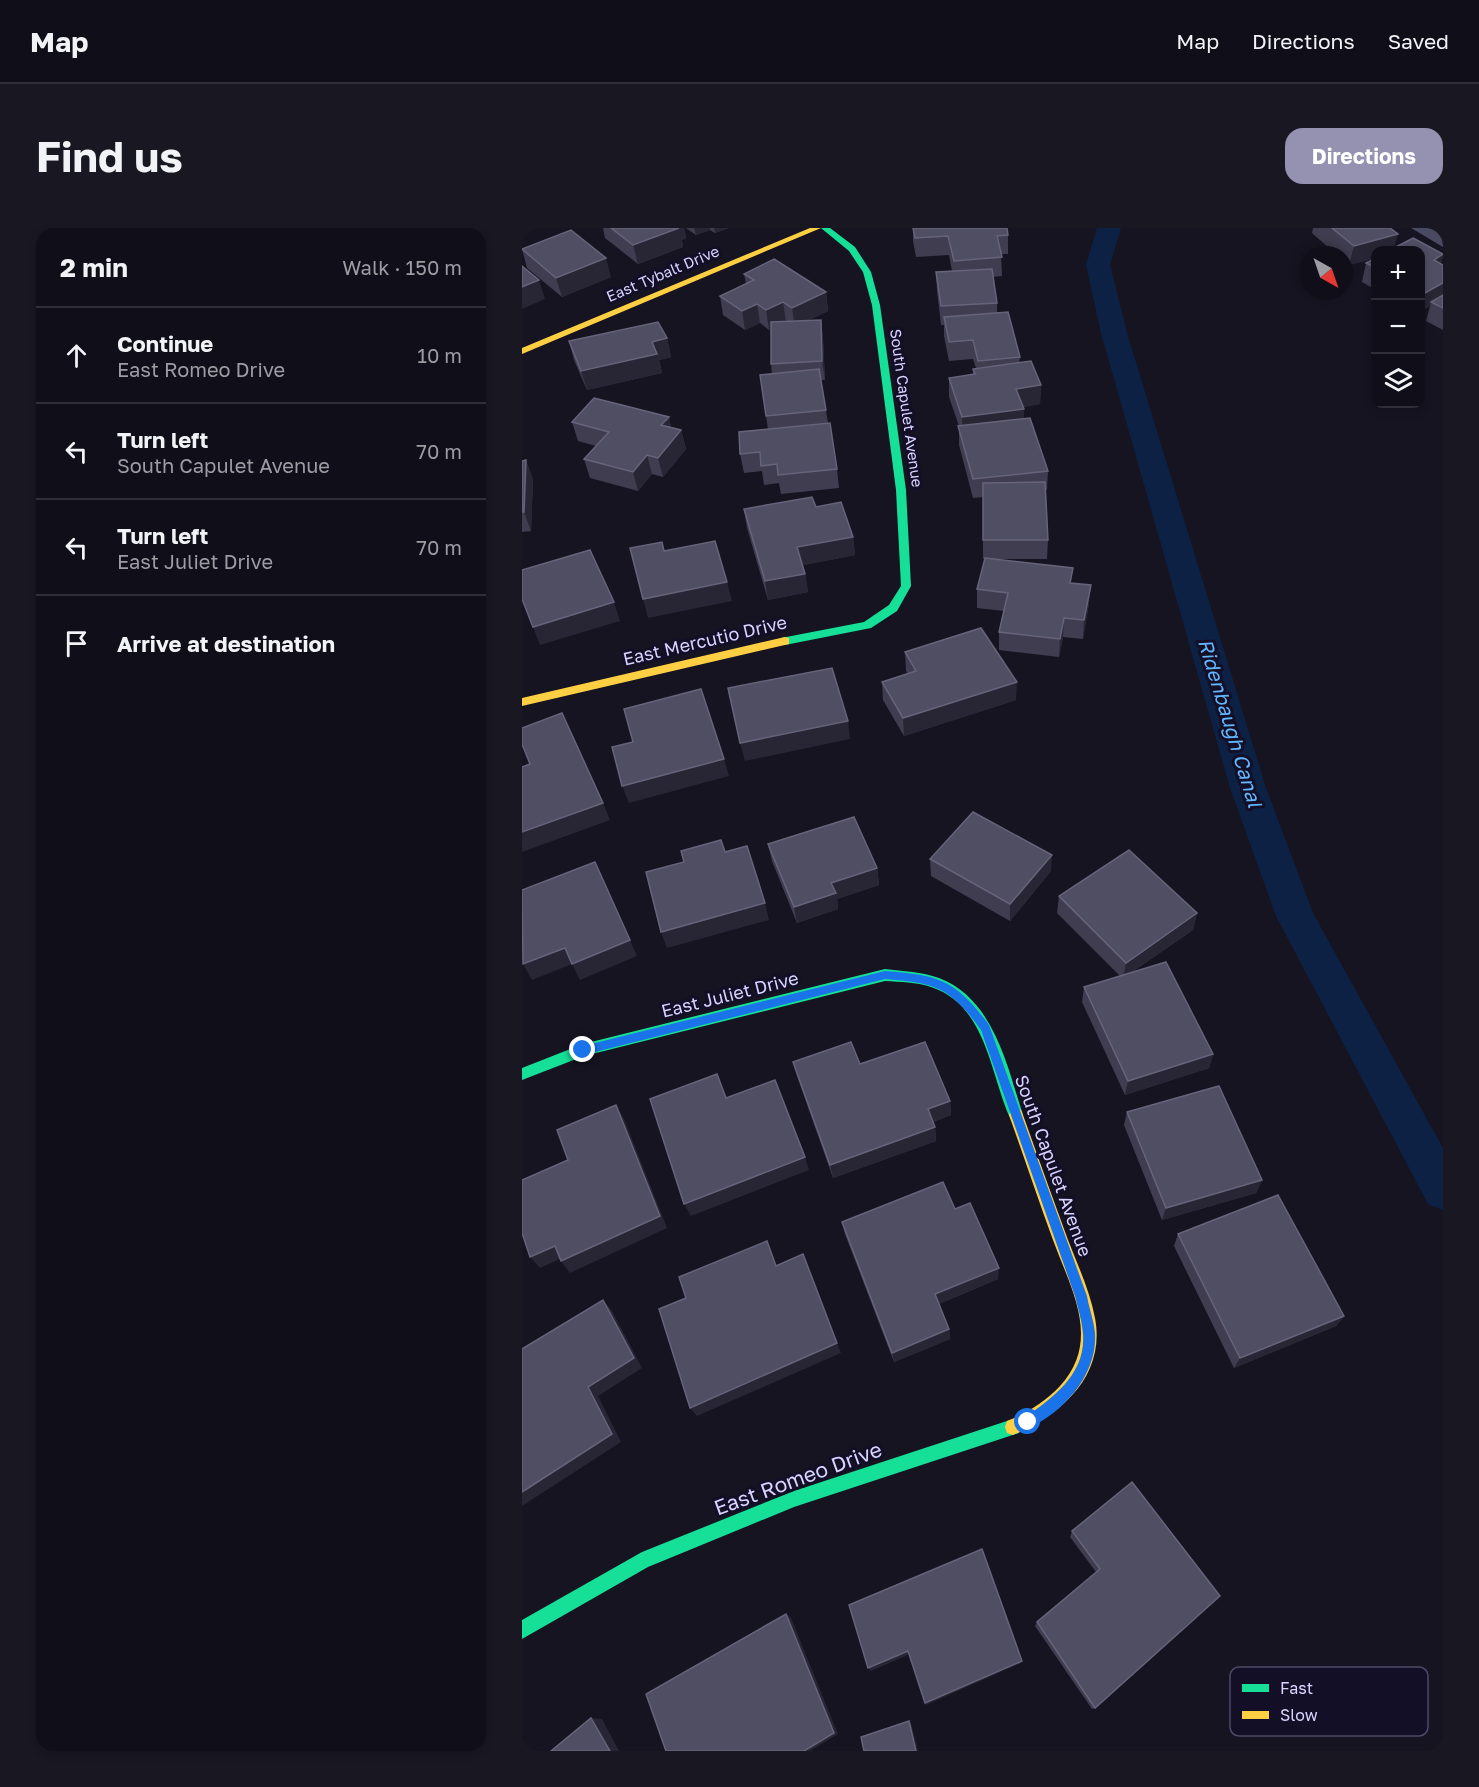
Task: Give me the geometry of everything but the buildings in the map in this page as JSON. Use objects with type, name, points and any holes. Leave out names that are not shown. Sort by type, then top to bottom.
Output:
[{"type":"street","name":"East Tybalt Drive","points":[[522,351],[817,228]]},
{"type":"street","name":"South Capulet Avenue","points":[[825,228],[852,249],[862,264],[867,272],[876,305],[901,490],[906,586],[893,608]]},
{"type":"street","points":[[1421,228],[1443,241]]},
{"type":"street","name":"East Mercutio Drive","points":[[522,702],[725,653],[867,625],[893,608]]},
{"type":"street","name":"East Juliet Drive","points":[[522,1074],[583,1050],[885,975],[921,978],[950,988]]},
{"type":"street","name":"South Capulet Avenue","points":[[950,988],[969,1005],[985,1028],[1077,1285],[1089,1335],[1083,1370]]},
{"type":"street","name":"East Romeo Drive","points":[[522,1630],[653,1556],[794,1499],[1028,1422],[1060,1400],[1083,1370]]},
{"type":"waterway","name":"Ridenbaugh Canal","points":[[1109,228],[1098,265],[1114,333],[1248,788],[1295,916],[1443,1190]]},
{"type":"traffic: fast","points":[[785,641],[867,625],[893,608],[906,586],[901,490],[876,305],[867,272],[852,249],[825,228]]},
{"type":"traffic: fast","points":[[522,1074],[583,1050],[885,975],[936,983],[959,997],[972,1010],[983,1025],[991,1043],[1016,1115]]},
{"type":"traffic: fast","points":[[522,1630],[642,1561],[794,1499],[1013,1427]]},
{"type":"traffic: slow","points":[[522,351],[817,228]]},
{"type":"traffic: slow","points":[[522,702],[785,641]]},
{"type":"traffic: slow","points":[[1013,1427],[1038,1415],[1061,1397],[1080,1374],[1089,1347],[1088,1320],[1081,1293],[1016,1115]]},
{"type":"route","points":[[583,1050],[885,975],[921,978],[950,988],[969,1005],[985,1028],[1081,1296],[1089,1335],[1083,1370],[1060,1400],[1028,1422]]}]
